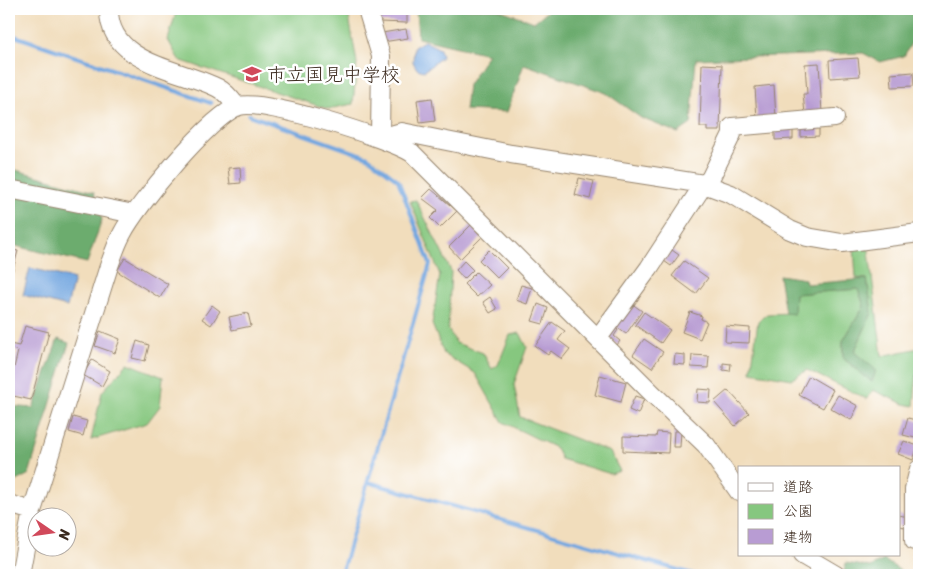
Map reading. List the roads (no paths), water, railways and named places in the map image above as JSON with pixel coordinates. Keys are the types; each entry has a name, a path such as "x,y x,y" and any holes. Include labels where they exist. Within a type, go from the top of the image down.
{"street":[{"path":"109,9 115,35 128,50 146,60 219,88 227,94 237,107"},
{"path":"367,9 381,56 380,138"},
{"path":"34,506 108,269 122,234 134,214 210,126 237,107 249,104 274,108 380,138 412,153 706,445 738,491"},
{"path":"598,338 649,268 704,184 710,179 732,134 732,127 835,118"},
{"path":"380,138 402,132 511,154 704,184 731,194 790,230 807,237 842,243 919,233"},
{"path":"9,189 134,214"},
{"path":"706,445 728,460 738,473"},
{"path":"911,541 914,489 919,469"},
{"path":"9,504 28,510"},
{"path":"20,575 28,532"},
{"path":"804,556 836,575"}],"water":[{"path":"424,41 440,49 442,57 424,71 417,69 413,62 414,47"},
{"path":"30,268 74,279 67,307 23,295"}],"waterway":[{"path":"9,34 211,103"},
{"path":"249,115 368,157 398,180 430,264 341,575"},
{"path":"368,482 696,575"}],"place":[{"name":"市立国見中学校","path":"252,74"}]}
